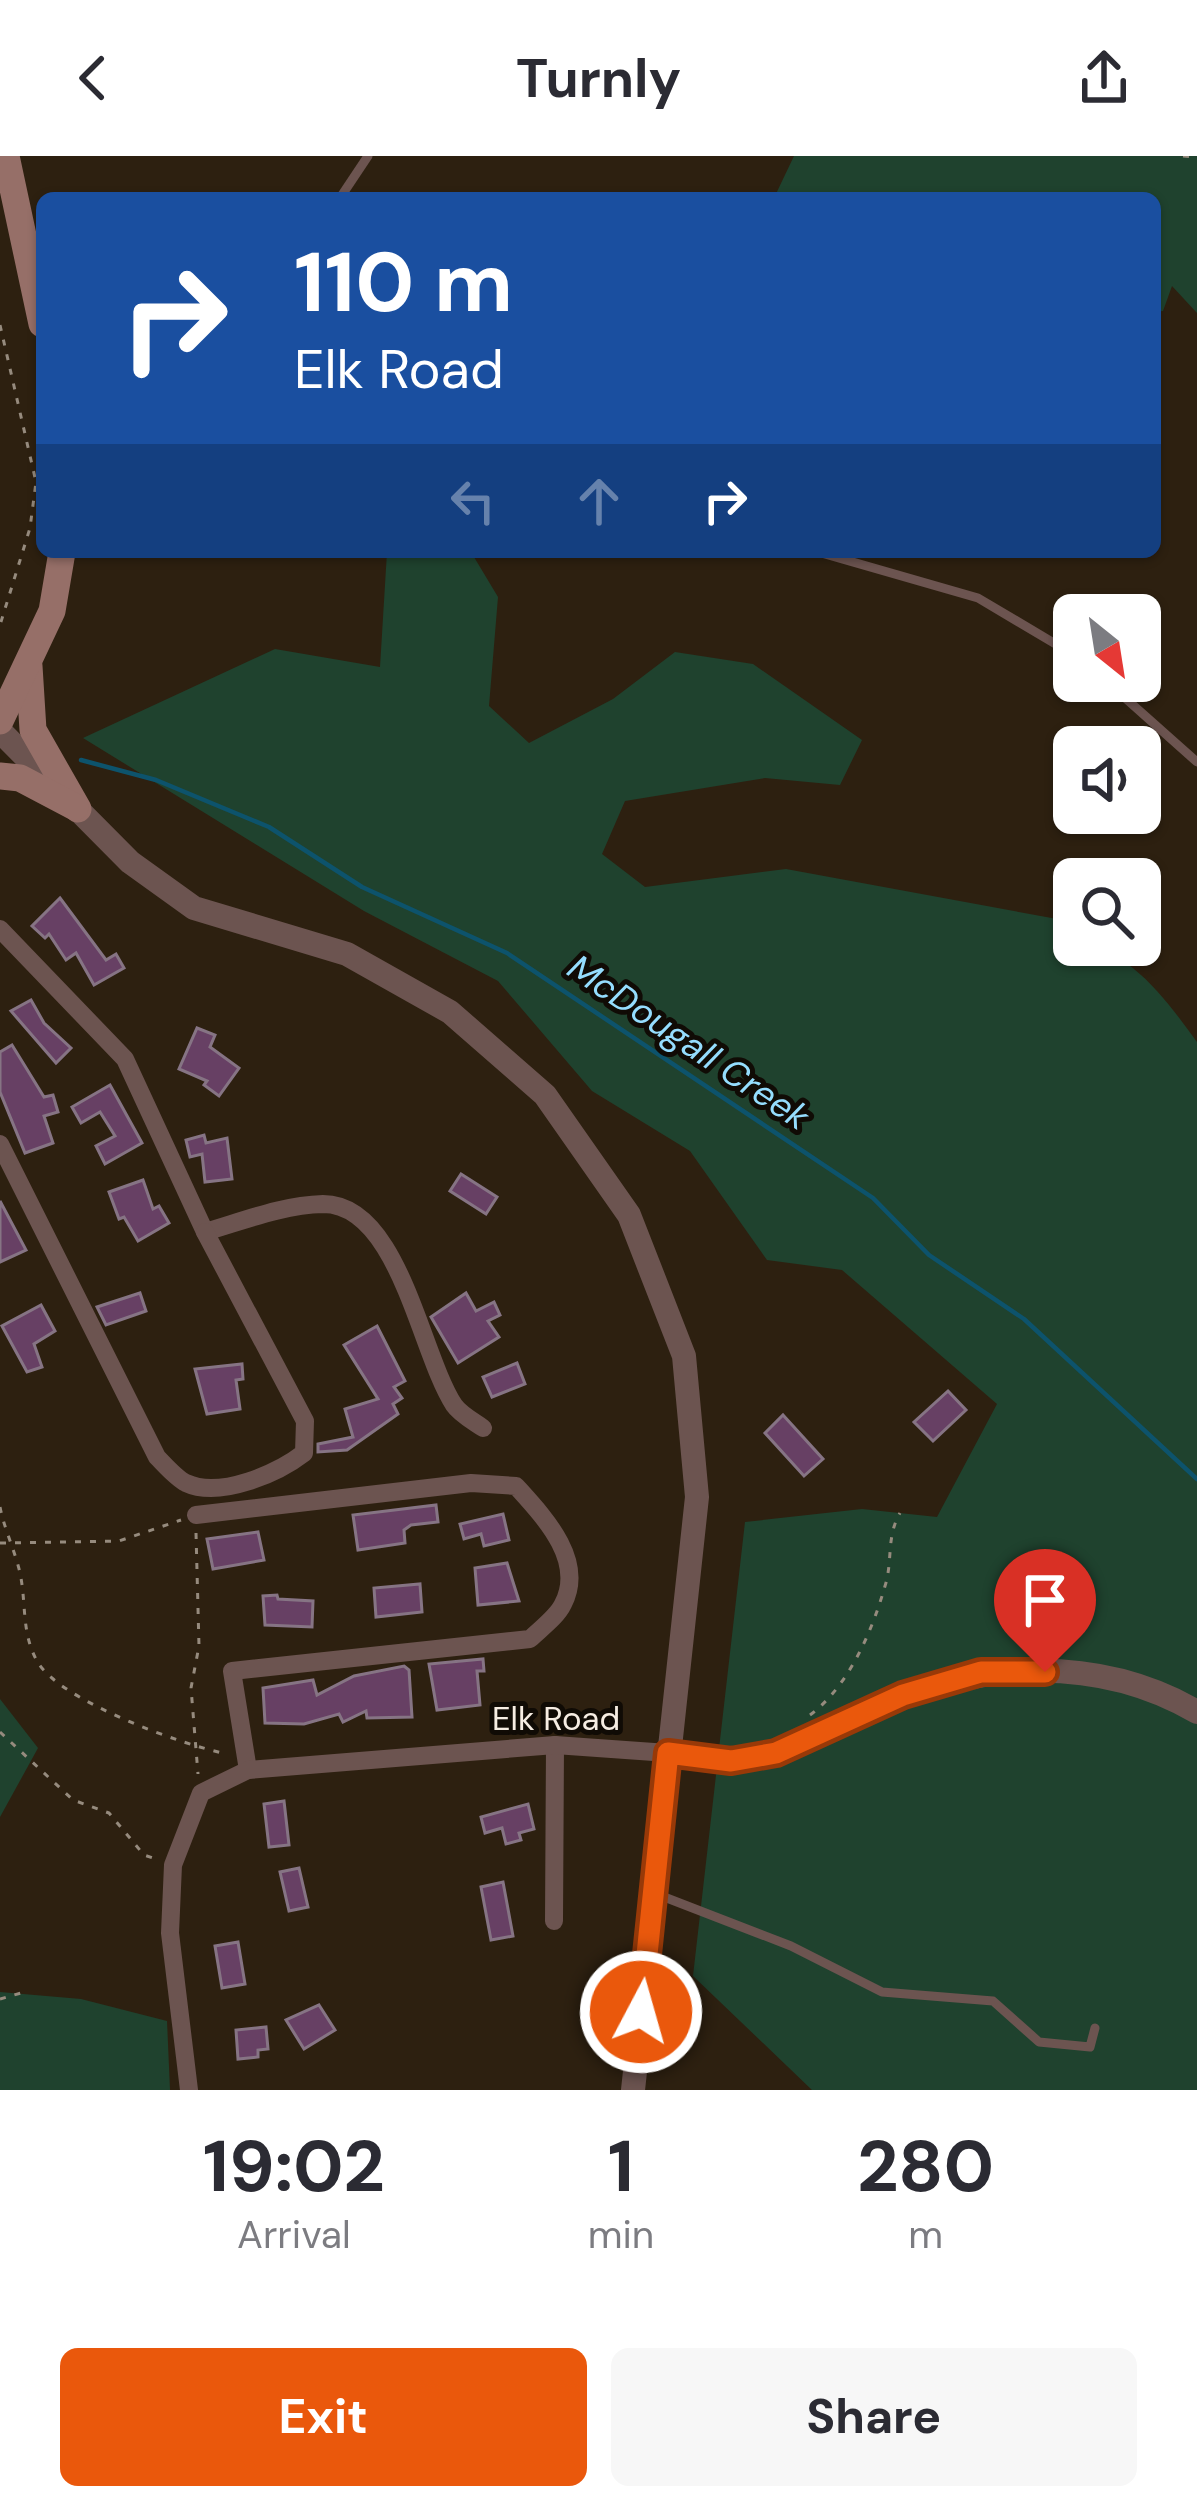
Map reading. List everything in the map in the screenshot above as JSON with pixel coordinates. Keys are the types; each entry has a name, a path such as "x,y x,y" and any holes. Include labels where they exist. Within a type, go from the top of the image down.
{"main road":[{"path":"6,156 36,296"},
{"path":"0,721 52,611 61,558"},
{"path":"28,662 33,730 78,809"},
{"path":"0,776 20,778 78,809"}],"street":[{"path":"0,731 130,862 194,908 347,954 450,1012 545,1095 629,1215 684,1356 697,1497 633,2090"},
{"path":"0,929 125,1059 205,1232 305,1420 304,1453 278,1473 216,1486 188,1484 157,1457 0,1144"},
{"path":"205,1232 291,1207 328,1204 363,1217 397,1269 455,1408 483,1428"},
{"path":"196,1514 471,1483 516,1486 568,1557 565,1603 530,1640 232,1671 247,1764"},
{"name":"Elk Road","path":"201,1793 247,1764 555,1745 731,1761 798,1743 903,1695 981,1672 1077,1671 1172,1697 1197,1712"},
{"path":"554,1921 555,1745"},
{"path":"189,2090 170,1933 172,1865 201,1793"}],"lane":[{"path":"344,192 368,156"},
{"path":"839,558 978,598 1053,643"},
{"path":"1130,702 1197,761"},
{"path":"653,1894 696,1905 882,1991 993,2001 1039,2042 1090,2047 1094,2028"}],"path":[{"path":"1183,156 1197,158"},
{"path":"0,325 36,482 30,528 0,625"},
{"path":"0,1507 3,1543 21,1574 25,1631 37,1662 53,1682 194,1748 247,1764"},
{"path":"798,1743 804,1720 833,1699 863,1642 886,1583 891,1530 900,1513"},
{"path":"3,1543 119,1541 196,1514 200,1646 191,1688 201,1793"},
{"path":"0,1732 73,1799 109,1813 144,1856 172,1865"},
{"path":"0,1999 21,1994"}],"green space":[{"path":"794,156 1197,156 1197,313 1172,286 1161,311 1161,192 777,192"},
{"path":"387,558 475,558 498,597 489,706 529,743 613,699 675,652 753,664 862,740 840,785 765,778 625,801 602,854 645,887 786,869 1053,918 1053,966 1130,966 1159,993 1197,1042 1197,2090 812,2090 693,1976 745,1522 862,1509 937,1517 997,1404 842,1270 767,1260 690,1151 592,1091 498,981 364,911 83,738 275,649 380,667"},
{"path":"0,1699 38,1748 0,1817"},
{"path":"0,1992 81,1999 167,2021 170,2090 0,2090"}],"building":[{"path":"60,898 106,960 116,954 124,968 94,985 76,953 66,960 49,934 45,938 32,926"},
{"path":"31,1000 44,1023 71,1048 56,1063 11,1011"},
{"path":"197,1028 215,1035 210,1047 239,1068 219,1096 204,1085 207,1081 179,1069"},
{"path":"12,1045 44,1097 53,1095 58,1112 44,1116 53,1143 25,1153 0,1092 0,1052"},
{"path":"110,1085 142,1143 105,1164 96,1146 115,1136 100,1112 81,1123 72,1107"},
{"path":"204,1135 206,1143 227,1138 232,1179 205,1182 202,1154 190,1157 186,1140"},
{"path":"461,1174 497,1197 486,1214 450,1191"},
{"path":"143,1180 153,1209 159,1206 169,1223 138,1241 124,1217 119,1219 109,1192"},
{"path":"0,1201 26,1250 0,1262"},
{"path":"140,1293 146,1311 106,1325 97,1307"},
{"path":"466,1293 476,1311 494,1302 500,1315 488,1321 499,1337 458,1363 431,1317"},
{"path":"41,1305 55,1331 34,1344 42,1367 27,1372 2,1326"},
{"path":"377,1326 405,1381 394,1387 402,1398 393,1404 398,1414 347,1450 318,1452 318,1444 353,1437 345,1409 378,1399 344,1345"},
{"path":"517,1363 525,1384 492,1397 483,1377"},
{"path":"242,1364 243,1379 236,1380 240,1409 207,1414 195,1369"},
{"path":"948,1391 966,1410 933,1441 914,1422"},
{"path":"783,1415 823,1459 804,1476 765,1433"},
{"path":"436,1505 438,1522 411,1525 404,1530 405,1543 358,1550 353,1515"},
{"path":"503,1514 509,1540 484,1546 481,1534 464,1539 460,1524"},
{"path":"258,1532 264,1560 213,1569 207,1539"},
{"path":"507,1563 519,1601 478,1605 475,1568"},
{"path":"420,1584 422,1612 376,1617 374,1588"},
{"path":"277,1595 278,1599 313,1601 312,1627 265,1625 263,1596"},
{"path":"483,1659 484,1671 477,1671 480,1705 437,1710 429,1664"},
{"path":"404,1666 409,1670 412,1717 367,1718 366,1711 343,1722 339,1714 304,1724 265,1723 263,1688 313,1680 317,1695 354,1676"},
{"path":"284,1801 289,1845 269,1847 264,1804"},
{"path":"528,1804 534,1829 519,1833 521,1840 506,1844 502,1828 485,1833 481,1817"},
{"path":"299,1868 308,1907 289,1911 280,1872"},
{"path":"503,1882 513,1936 491,1940 481,1887"},
{"path":"238,1942 245,1984 222,1988 215,1946"},
{"path":"319,2005 335,2030 304,2049 286,2020"},
{"path":"266,2027 268,2049 258,2050 258,2057 238,2059 236,2030"}],"waterway":[{"name":"McDougall Creek","path":"81,760 156,780 269,827 362,887 507,953 873,1198 929,1255 1024,1319 1197,1479"}],"route":[{"path":"641,2012 668,1753 731,1761 776,1753 903,1695 981,1672 1045,1672"}]}
